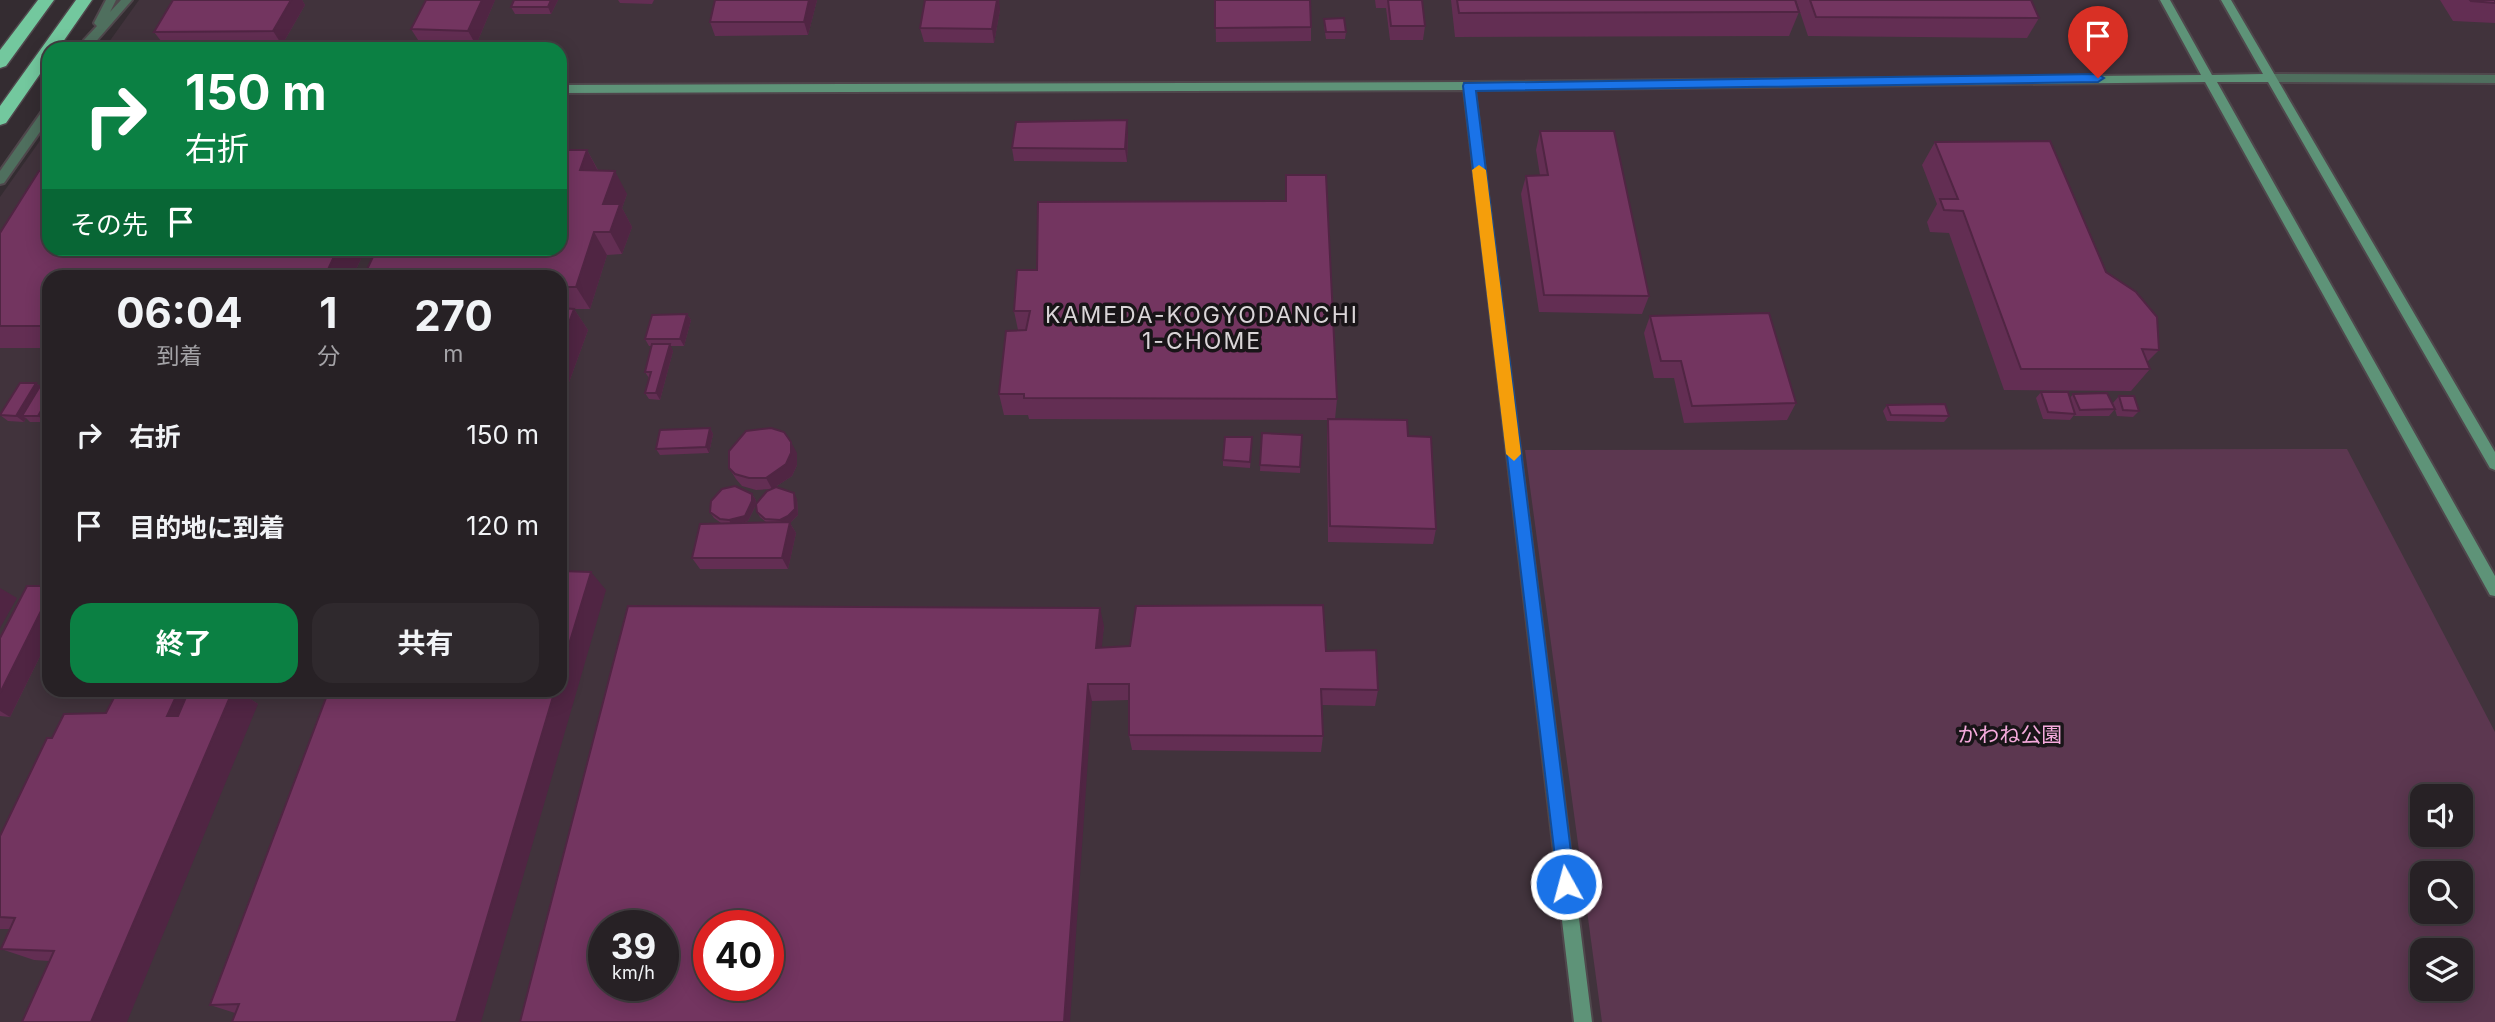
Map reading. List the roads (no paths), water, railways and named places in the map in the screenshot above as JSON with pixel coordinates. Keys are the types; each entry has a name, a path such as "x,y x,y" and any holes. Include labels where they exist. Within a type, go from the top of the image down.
{"highway":[{"path":"0,62 46,0"},
{"path":"54,42 84,0"},
{"path":"0,119 42,59"}],"street":[{"path":"89,42 111,0"},
{"path":"90,42 127,0"},
{"path":"2165,0 2495,590"},
{"path":"2226,0 2495,464"},
{"path":"567,89 1469,86 2207,76 2495,79"},
{"path":"1469,86 1583,1022"},
{"path":"0,180 42,120"}],"district":[{"name":"KAMEDA-KOGYODANCHI 1-CHOME","path":"1202,328"}],"park label":[{"name":"かわね公園","path":"2010,735"}]}
